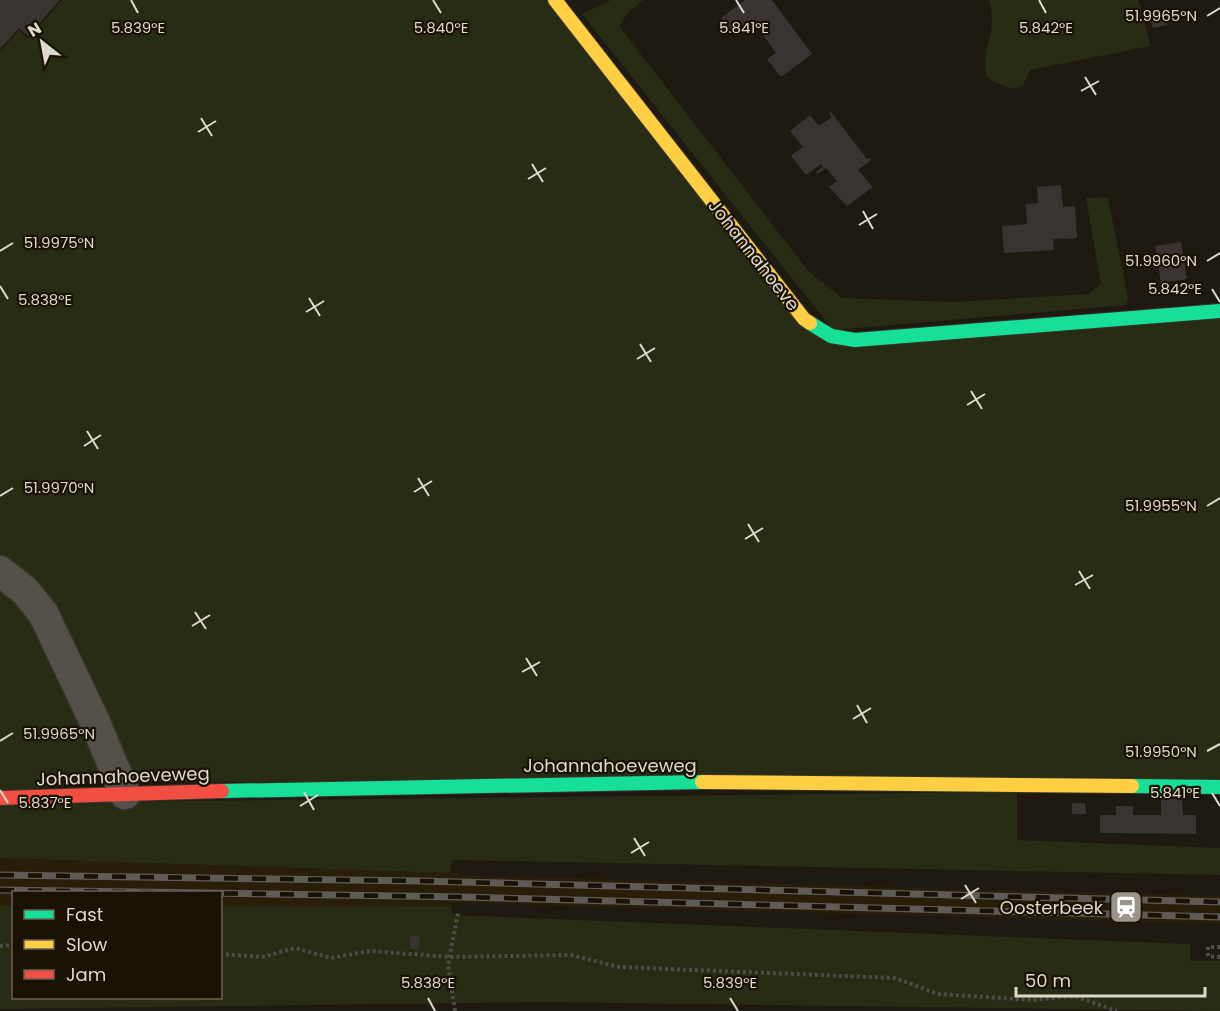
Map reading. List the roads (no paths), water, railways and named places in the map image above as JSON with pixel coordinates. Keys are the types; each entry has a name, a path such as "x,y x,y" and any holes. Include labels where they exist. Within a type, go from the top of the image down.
{"street":[{"name":"Johannahoeve","path":"555,0 804,319 831,336 855,340 1220,311"},
{"path":"0,571 25,591 42,613 94,720 125,794"},
{"name":"Johannahoeveweg","path":"0,798 654,781 1220,787"}],"railway":[{"path":"0,875 420,881 1220,902"},
{"path":"0,890 66,891"},
{"path":"222,893 463,897 1220,917"}],"place":[{"name":"Oosterbeek","path":"1126,907"}]}
